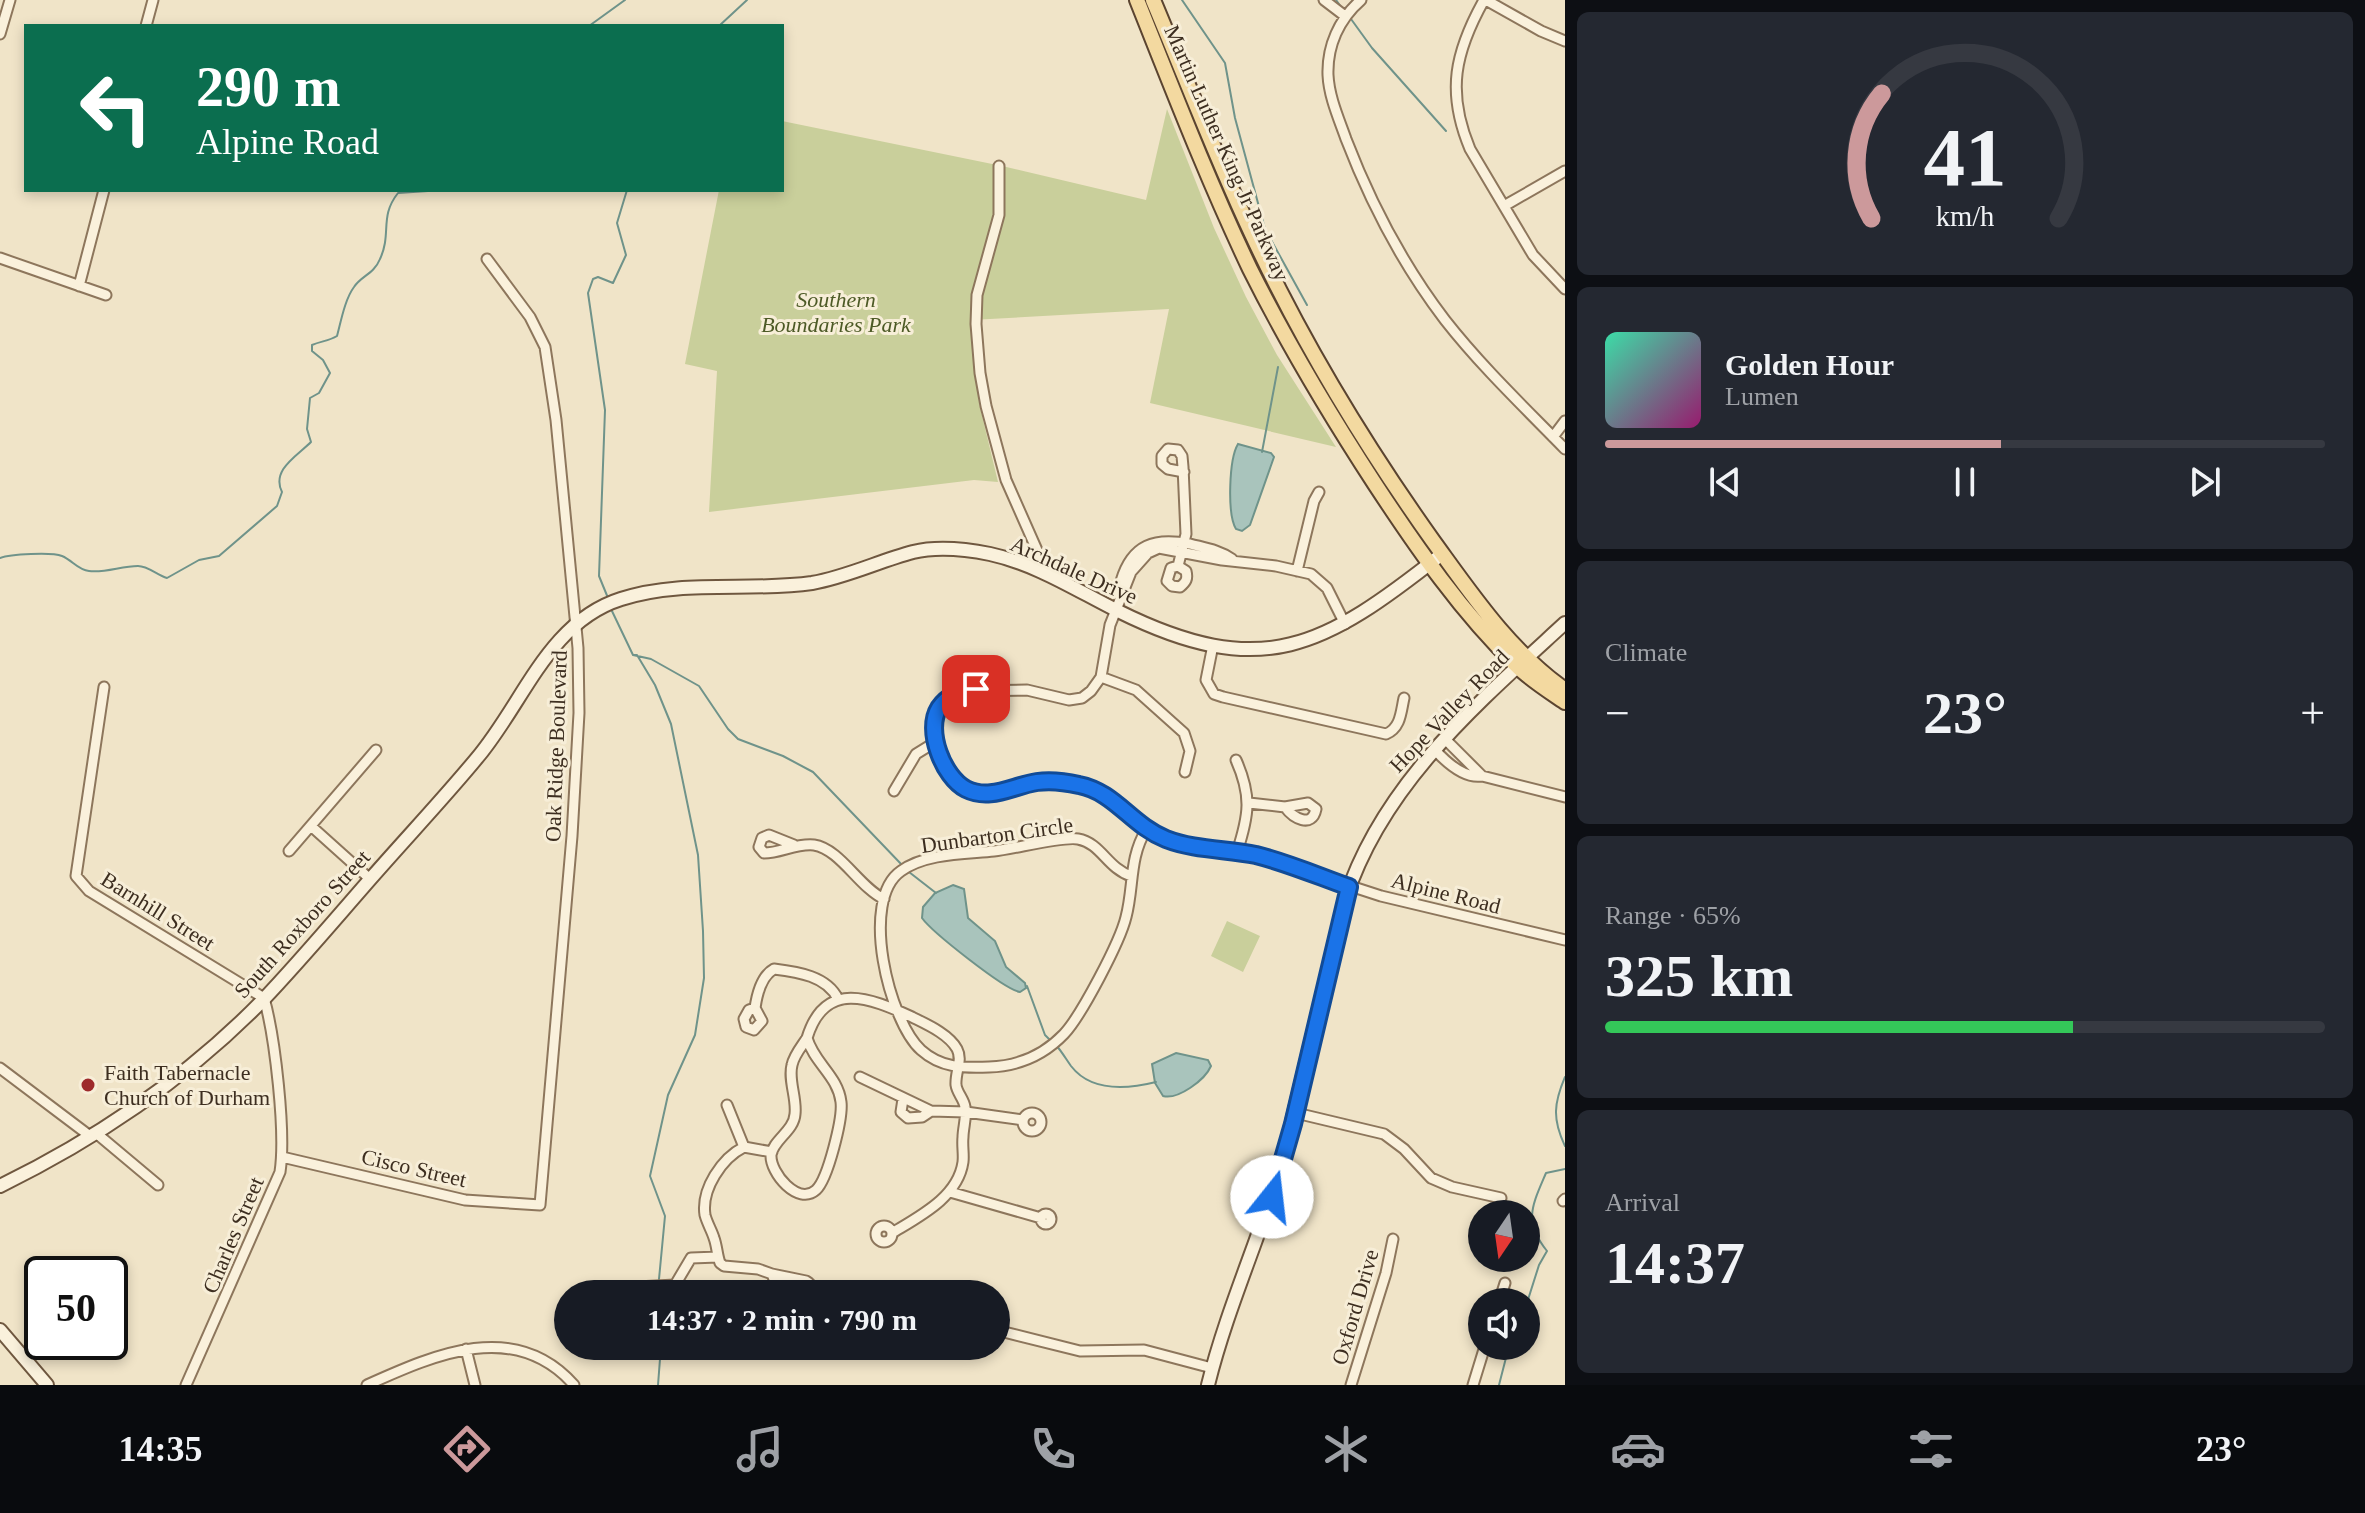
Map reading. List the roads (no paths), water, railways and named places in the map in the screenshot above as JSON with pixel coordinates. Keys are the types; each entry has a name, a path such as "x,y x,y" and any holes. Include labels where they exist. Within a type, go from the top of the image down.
{"main road":[{"name":"Martin Luther King Jr Parkway","path":"1137,0 1204,167 1252,271 1298,359 1352,450 1429,564 1522,664 1565,702"},
{"name":"Martin Luther King Jr Parkway","path":"1153,0 1240,210 1286,303 1351,418 1442,554 1522,664 1565,690"}],"street":[{"path":"0,34 10,0"},
{"path":"147,24 153,0"},
{"path":"1324,0 1345,16"},
{"path":"1361,0 1345,16 1330,50 1329,87 1356,163 1386,228 1417,280 1496,380 1565,449"},
{"path":"1565,41 1485,0 1467,30 1456,71 1457,113 1470,149 1533,255 1565,289"},
{"path":"999,166 999,215 977,295 980,373 1006,480 1048,575"},
{"path":"1504,206 1565,171"},
{"path":"79,286 103,192"},
{"path":"0,258 106,295"},
{"name":"Oak Ridge Boulevard","path":"487,259 530,317 545,347 556,420 579,682 576,773 540,1205"},
{"path":"1553,437 1565,421"},
{"path":"1178,566 1186,534 1184,472"},
{"path":"1297,571 1314,501 1319,492"},
{"path":"894,791 920,750 937,741 933,722 938,710 961,691 1027,690 1063,700 1075,700 1091,691 1101,677 1115,609 1128,585 1131,572 1148,553 1159,548 1183,548 1222,560 1232,559 1311,574 1320,580 1345,624"},
{"name":"Archdale Drive","path":"575,624 607,604 636,595 814,582 926,549 954,549 992,555 1048,575 1159,630 1233,650 1284,646 1345,624 1442,554"},
{"name":"Hope Valley Road","path":"1208,1385 1234,1296 1272,1197 1296,1113 1349,887 1382,819 1401,790 1445,739 1565,623"},
{"name":"South Roxboro Street","path":"0,1186 93,1135 166,1084 202,1056 264,998 490,742 553,648 575,624"},
{"path":"1213,645 1206,680 1214,694 1223,697 1386,734 1395,729 1404,698"},
{"path":"1101,677 1136,690 1184,733 1190,751 1185,772"},
{"name":"Barnhill Street","path":"104,687 76,876 89,891 264,998"},
{"path":"1445,739 1482,776"},
{"name":"Alpine Road","path":"937,741 951,776 972,792 994,794 1042,781 1077,784 1108,796 1146,830 1176,842 1278,861 1349,887 1565,940"},
{"path":"289,851 376,750"},
{"path":"1435,750 1458,770 1474,778 1482,776 1565,797"},
{"path":"1236,760 1245,779 1249,803 1237,852"},
{"path":"1249,803 1285,807"},
{"path":"311,826 370,879"},
{"path":"794,845 815,846 829,852 862,885 884,899 881,942 884,969 899,1011 911,1038 923,1051 941,1063 958,1067 1019,1063 1045,1050 1064,1034 1081,1010 1122,931 1136,851 1146,830"},
{"name":"Dunbarton Circle","path":"884,899 895,876 919,863 957,854 1026,847 1071,838 1087,842 1115,869 1131,876"},
{"path":"755,1008 761,983 774,969 825,982 838,999"},
{"name":"Charles Street","path":"186,1385 275,1185 282,1157 273,1052 264,998"},
{"path":"807,1038 813,1054 834,1081 842,1109 835,1143 817,1190 804,1194 783,1182 773,1166 772,1152 794,1119 792,1064 816,1017 838,999 870,1000 899,1011 943,1035 958,1051 955,1082 966,1112 963,1164 959,1179 950,1192 892,1233"},
{"path":"0,1068 158,1185"},
{"path":"860,1077 931,1111 966,1112 1023,1120"},
{"path":"903,1099 901,1112 908,1118 922,1117 931,1111"},
{"path":"727,1105 744,1147"},
{"path":"1296,1113 1384,1134 1404,1149 1431,1178 1452,1187 1501,1198"},
{"path":"772,1152 744,1147 731,1156 719,1170 706,1200 705,1215 720,1263 724,1266 758,1269 801,1280"},
{"name":"Cisco Street","path":"282,1157 465,1200 540,1205"},
{"path":"950,1192 1041,1218"},
{"name":"Oxford Drive","path":"1351,1385 1386,1273 1393,1239"},
{"path":"680,1280 691,1258 718,1257"},
{"path":"772,1274 774,1280"},
{"path":"1503,1288 1505,1283"},
{"path":"0,1330 47,1385"},
{"path":"1010,1334 1080,1351 1144,1350 1212,1368"},
{"path":"367,1385 466,1349 495,1346 522,1351 547,1362 574,1385"},
{"path":"466,1349 475,1385"},
{"path":"1473,1385 1481,1360"}],"water":[{"path":"1238,444 1271,453 1274,457 1250,525 1242,531 1236,529 1233,522 1230,499 1231,474"},
{"path":"953,885 964,889 968,918 995,941 1006,967 1025,983 1026,988 1020,992 969,960 922,918 923,907 935,893"},
{"path":"1176,1053 1208,1060 1211,1066 1190,1088 1176,1095 1163,1096 1155,1083 1152,1064"}],"waterway":[{"path":"592,24 625,0"},
{"path":"721,24 747,0"},
{"path":"1182,0 1225,63 1235,118 1265,229 1307,305"},
{"path":"1336,0 1344,11"},
{"path":"1351,19 1372,48 1446,131"},
{"path":"0,558 57,555 85,570 138,566 167,578 199,560 219,556 277,506 282,492 280,477 283,470 311,442 307,429 310,398 319,393 330,373 323,360 312,351 312,345 337,336 351,292 371,272 383,250 392,202 398,193 413,192"},
{"path":"608,598 599,576 605,410 588,293 593,279 598,277 613,283 626,255 617,223 626,192"},
{"path":"1262,452 1278,367"},
{"path":"611,609 633,655 637,655 655,685 671,724 698,855 704,978 695,1035 668,1095 650,1176 665,1216 659,1279"},
{"path":"633,655 651,659 699,686 738,739 783,756 813,772 902,865"},
{"path":"909,872 936,893"},
{"path":"1027,986 1045,1035 1051,1041"},
{"path":"1056,1045 1079,1074 1099,1084 1122,1087 1156,1082"},
{"path":"1565,1077 1556,1111 1565,1146"},
{"path":"1532,1288 1547,1251 1532,1222 1534,1204 1546,1173 1565,1169"},
{"path":"658,1385 660,1360"},
{"path":"1499,1385 1505,1360"}],"place":[{"name":"Faith Tabernacle Church of Durham","path":"88,1085"}],"park label":[{"name":"Southern Boundaries Park","path":"836,312"}]}
